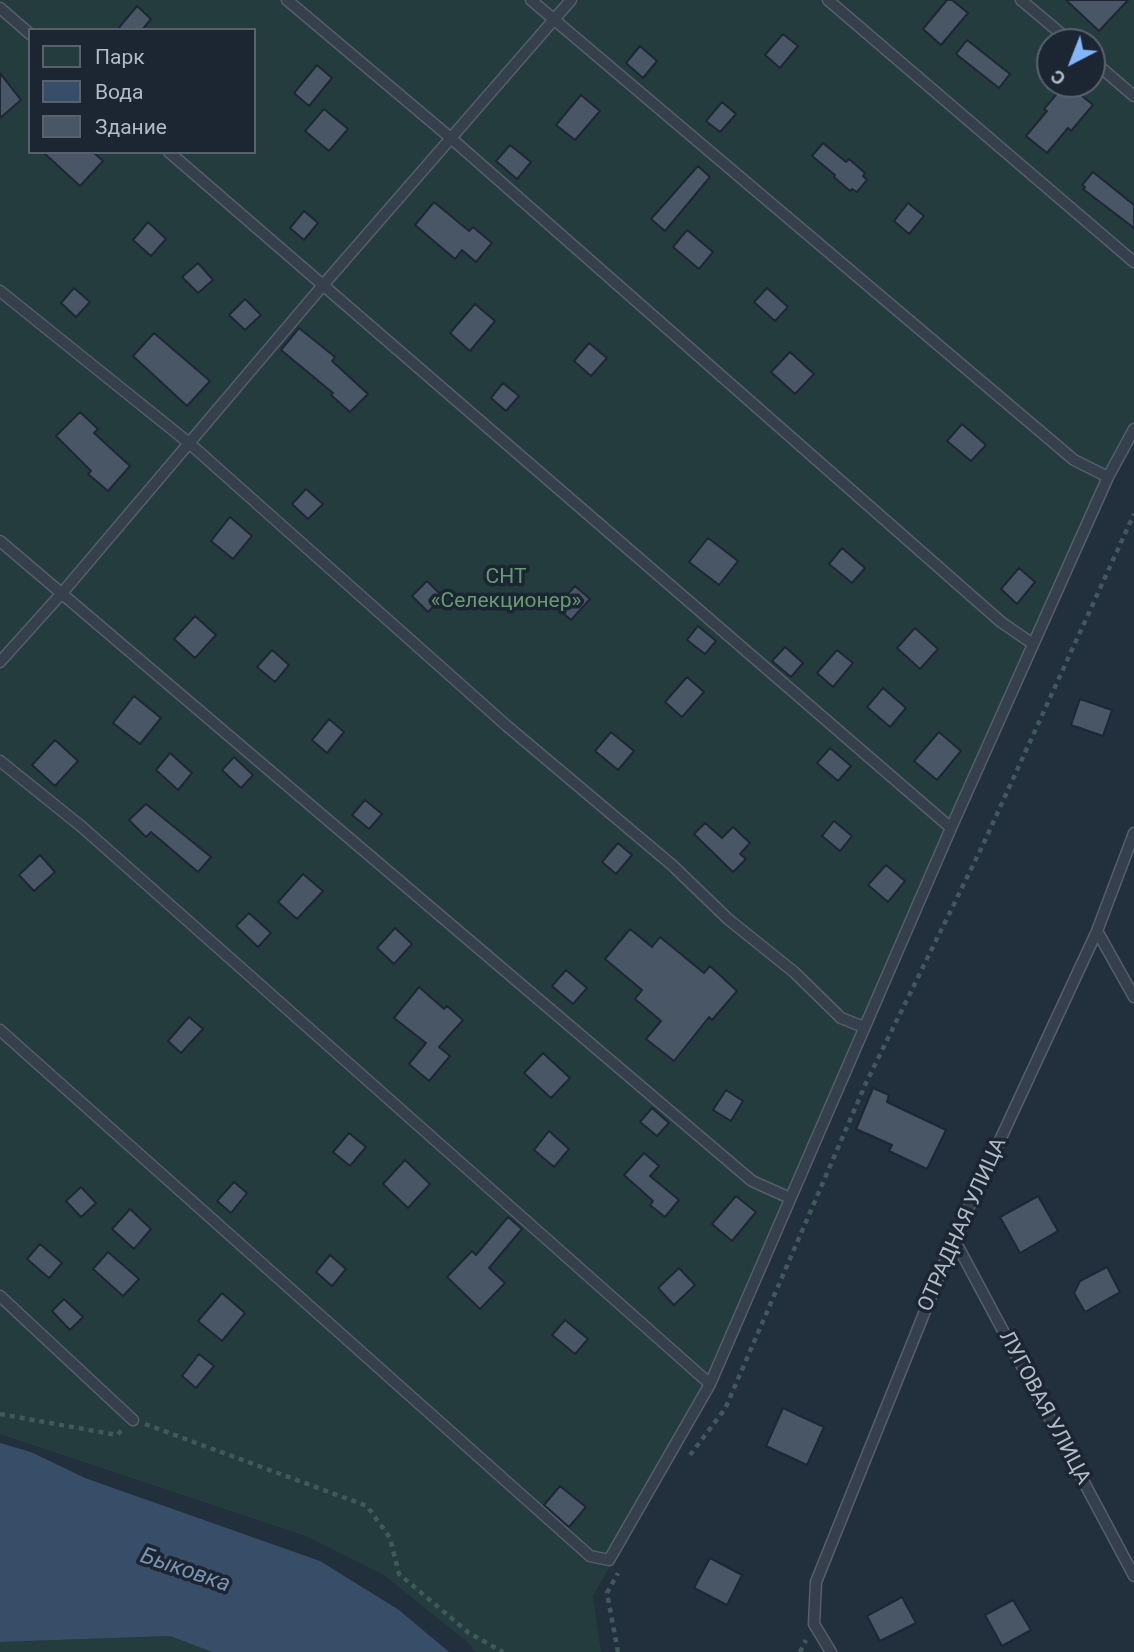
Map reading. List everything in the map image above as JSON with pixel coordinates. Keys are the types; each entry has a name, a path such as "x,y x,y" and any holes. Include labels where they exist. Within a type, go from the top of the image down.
{"lane":[{"path":"287,0 452,139 1001,622 1033,645"},
{"path":"531,0 1074,460 1108,477"},
{"path":"0,662 571,0"},
{"path":"828,0 1134,262"},
{"path":"1021,0 1054,28"},
{"path":"0,8 28,32"},
{"path":"1106,72 1134,96"},
{"path":"171,154 951,828"},
{"path":"0,291 189,443 507,726 794,972 841,1018 864,1027"},
{"path":"0,1030 590,1556 608,1560 710,1384 951,828 1108,477 1134,429"},
{"path":"0,541 752,1181 790,1198"},
{"path":"0,761 82,827 710,1384"},
{"name":"ОТРАДНАЯ УЛИЦА","path":"831,1652 814,1624 816,1582 954,1239 1097,931 1134,833"},
{"path":"1097,931 1134,997"},
{"name":"ЛУГОВАЯ УЛИЦА","path":"954,1239 1134,1576"},
{"path":"0,1296 133,1420"}],"path":[{"path":"684,1464 726,1409 861,1093 981,849 1134,514"},
{"path":"0,1414 117,1435 133,1420 367,1506 390,1538 399,1574 469,1633 503,1652"},
{"path":"618,1652 607,1593 623,1565"}],"green space":[{"name":"СНТ «Селекционер»","path":"0,0 1134,0 1134,435 1029,656 708,1396 593,1596 601,1652 475,1652 467,1642 384,1575 306,1536 0,1434"},
{"path":"170,1636 212,1652 0,1652 0,1642"}],"water":[{"name":"Быковка","path":"0,1443 31,1452 85,1478 320,1561 399,1610 449,1652 212,1652 170,1636 0,1642"}],"building":[{"path":"947,0 952,0 968,13 941,45 923,29"},
{"path":"1066,0 1128,0 1102,28 1096,28"},
{"path":"137,6 151,19 144,28 119,28"},
{"path":"783,34 798,46 780,68 765,55"},
{"path":"967,40 1010,74 999,88 956,54"},
{"path":"640,46 657,61 643,78 626,63"},
{"path":"317,65 332,78 309,106 294,93"},
{"path":"0,73 21,100 0,118"},
{"path":"581,95 600,111 575,140 556,125"},
{"path":"1053,98 1085,98 1093,105 1071,131 1068,128 1047,153 1026,136 1047,111 1044,109"},
{"path":"722,102 736,114 720,132 706,121"},
{"path":"324,109 348,129 329,151 305,131"},
{"path":"823,143 865,173 863,176 867,180 857,192 852,189 850,191 812,156"},
{"path":"510,145 531,162 517,179 496,161"},
{"path":"45,154 95,154 103,161 80,186"},
{"path":"698,166 710,177 665,231 651,219"},
{"path":"1093,172 1134,205 1134,228 1083,189 1085,187 1082,185"},
{"path":"434,202 469,231 473,227 492,243 476,262 462,250 455,259 415,225"},
{"path":"908,203 924,216 909,234 894,221"},
{"path":"304,211 318,223 304,240 290,228"},
{"path":"148,222 166,239 151,256 133,240"},
{"path":"687,230 713,252 699,269 673,247"},
{"path":"198,263 213,280 198,293 182,277"},
{"path":"74,288 90,302 76,317 61,303"},
{"path":"767,288 788,307 775,321 754,302"},
{"path":"245,299 261,315 245,330 229,315"},
{"path":"475,304 495,321 470,351 450,333"},
{"path":"299,328 335,357 332,361 368,394 350,412 331,395 333,393 281,350"},
{"path":"154,333 210,381 187,406 133,356"},
{"path":"589,343 607,358 591,376 574,361"},
{"path":"790,352 814,374 795,394 771,372"},
{"path":"503,383 519,396 506,411 491,398"},
{"path":"80,412 98,429 94,433 130,466 108,491 88,474 91,471 56,436"},
{"path":"962,424 986,445 971,461 947,441"},
{"path":"306,489 323,504 308,519 292,504"},
{"path":"230,517 252,536 233,559 211,541"},
{"path":"708,538 738,561 719,585 689,562"},
{"path":"842,548 865,568 852,583 829,564"},
{"path":"1019,568 1035,582 1017,604 1001,589"},
{"path":"427,581 443,597 428,612 412,596"},
{"path":"575,586 590,599 571,620 556,607"},
{"path":"195,616 216,635 195,658 174,639"},
{"path":"698,626 716,641 705,654 687,640"},
{"path":"915,628 938,649 920,669 897,648"},
{"path":"785,647 803,663 791,677 772,661"},
{"path":"272,650 289,665 275,682 257,667"},
{"path":"837,650 853,663 833,687 817,673"},
{"path":"687,677 704,692 682,717 665,702"},
{"path":"883,688 906,708 890,727 867,707"},
{"path":"134,696 161,718 140,744 113,723"},
{"path":"1080,699 1112,710 1103,736 1071,725"},
{"path":"329,719 344,732 327,753 312,740"},
{"path":"611,732 634,751 618,770 595,751"},
{"path":"939,732 961,751 937,780 914,761"},
{"path":"55,740 78,761 55,786 32,765"},
{"path":"830,748 851,766 838,781 817,763"},
{"path":"170,753 192,773 178,790 156,770"},
{"path":"234,757 253,775 241,788 222,770"},
{"path":"365,800 382,814 369,829 352,815"},
{"path":"146,804 211,857 198,872 151,832 146,837 129,820"},
{"path":"834,821 852,836 840,851 822,836"},
{"path":"705,823 722,838 733,827 750,843 740,854 746,859 733,872 694,834"},
{"path":"618,843 632,855 616,874 602,862"},
{"path":"40,855 55,872 34,891 19,875"},
{"path":"886,865 905,881 888,902 868,885"},
{"path":"303,874 323,891 297,919 278,902"},
{"path":"249,913 271,933 258,947 236,926"},
{"path":"395,928 412,944 394,964 377,948"},
{"path":"630,929 652,947 660,937 704,973 710,966 737,991 712,1020 709,1017 674,1061 646,1039 661,1021 635,999 642,990 605,959"},
{"path":"566,970 587,988 573,1004 552,986"},
{"path":"419,987 444,1009 447,1006 463,1020 439,1047 450,1056 429,1081 409,1064 426,1043 394,1018"},
{"path":"189,1017 203,1029 181,1053 168,1041"},
{"path":"543,1053 570,1078 551,1098 524,1073"},
{"path":"873,1088 889,1095 887,1102 946,1130 927,1169 889,1151 892,1145 856,1129"},
{"path":"726,1090 743,1101 731,1121 713,1110"},
{"path":"652,1108 669,1123 657,1136 640,1122"},
{"path":"549,1131 569,1149 554,1167 534,1150"},
{"path":"349,1133 366,1147 350,1166 333,1152"},
{"path":"644,1153 659,1166 650,1176 679,1200 665,1217 650,1205 653,1201 624,1175"},
{"path":"405,1160 430,1184 408,1208 383,1184"},
{"path":"234,1182 247,1193 231,1213 217,1201"},
{"path":"81,1187 96,1203 81,1217 66,1201"},
{"path":"736,1196 756,1212 732,1241 712,1224"},
{"path":"1038,1196 1058,1231 1020,1253 1000,1217"},
{"path":"130,1209 151,1229 134,1249 112,1229"},
{"path":"508,1217 522,1229 489,1268 505,1283 480,1309 447,1277 472,1251 476,1255"},
{"path":"40,1244 62,1263 49,1278 27,1259"},
{"path":"108,1252 139,1279 123,1296 93,1269"},
{"path":"330,1255 346,1269 332,1286 316,1272"},
{"path":"1107,1267 1120,1292 1085,1312 1074,1293 1080,1281"},
{"path":"679,1268 695,1285 674,1305 658,1288"},
{"path":"222,1293 245,1313 222,1341 198,1321"},
{"path":"64,1299 83,1317 70,1330 52,1311"},
{"path":"565,1320 588,1339 575,1354 552,1335"},
{"path":"199,1354 214,1366 196,1388 182,1376"},
{"path":"783,1408 824,1427 807,1465 766,1446"},
{"path":"560,1486 586,1507 569,1527 544,1505"},
{"path":"710,1558 742,1575 727,1605 694,1588"},
{"path":"902,1597 916,1623 880,1641 867,1616"},
{"path":"1013,1600 1031,1630 1002,1646 985,1615"}]}
